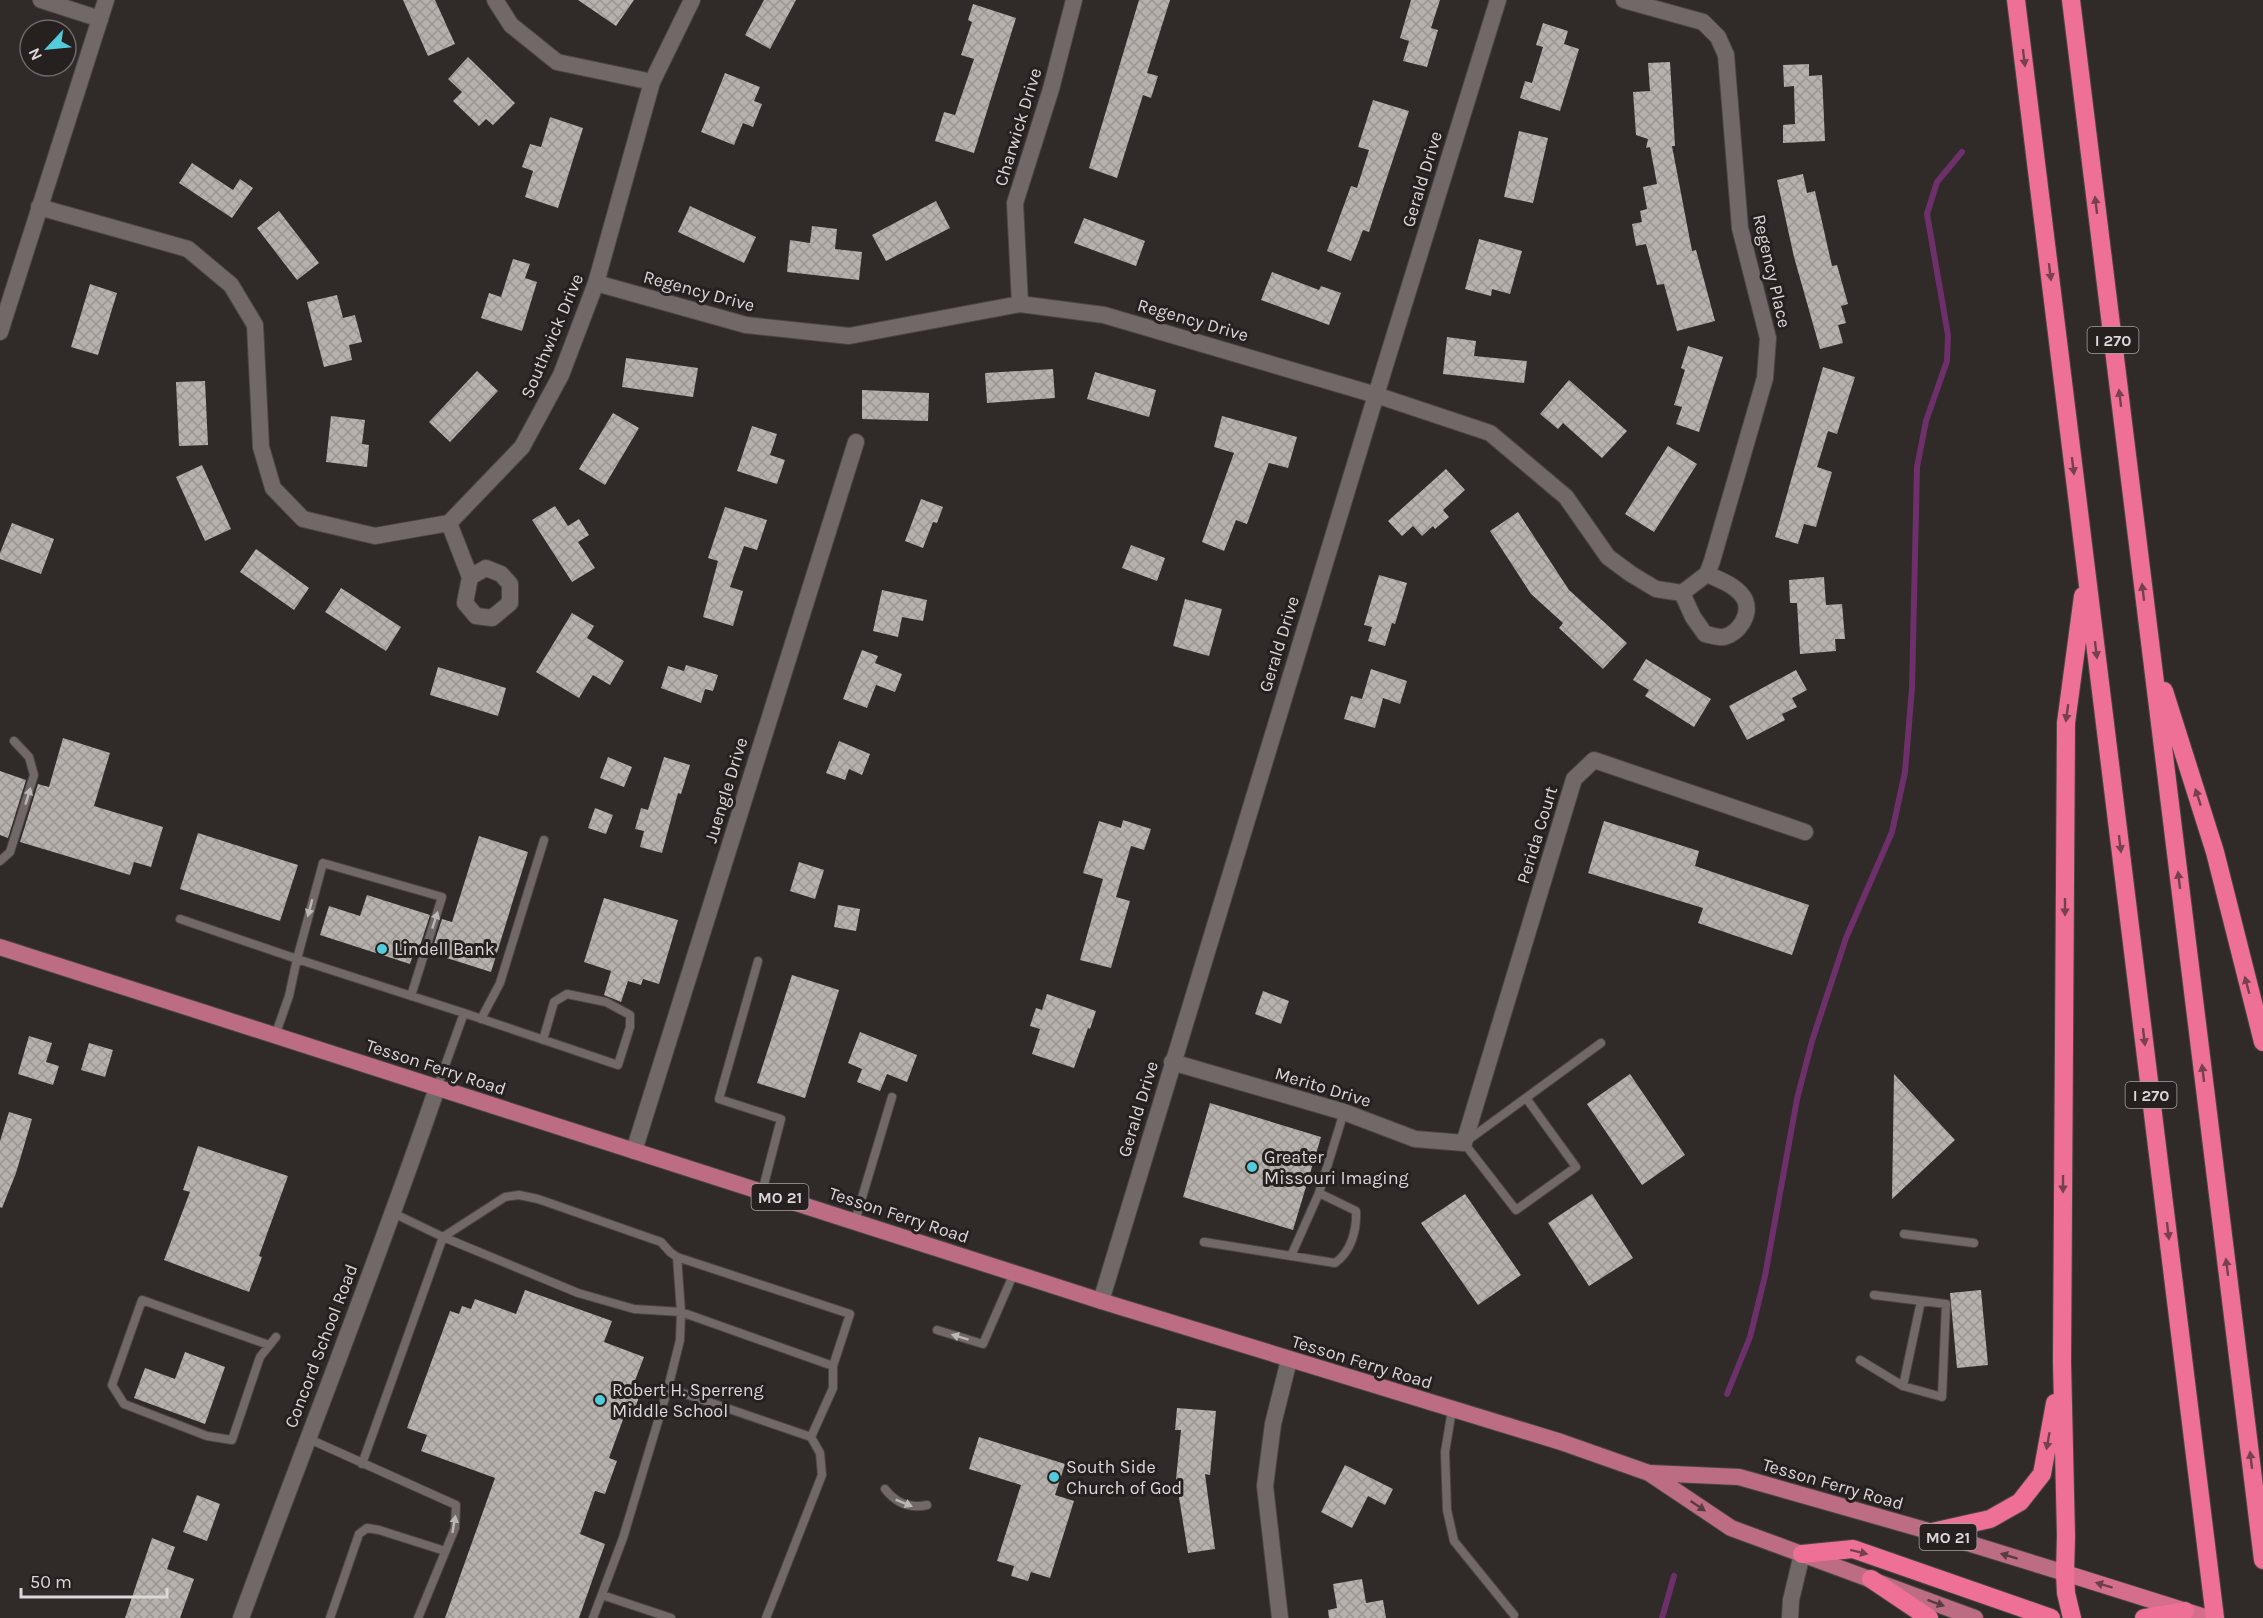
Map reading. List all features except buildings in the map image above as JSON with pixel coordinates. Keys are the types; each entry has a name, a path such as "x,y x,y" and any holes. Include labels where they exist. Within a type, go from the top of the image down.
{"highway":[{"name":"I 270","path":"2016,0 2215,1618"},
{"name":"I 270","path":"2071,0 2263,1560"},
{"path":"2072,1618 2066,1593 2065,1573 2062,1362 2066,723 2086,571"},
{"path":"2151,650 2215,852 2263,1042"},
{"path":"1932,1532 1990,1519 2020,1502 2042,1474 2062,1362"},
{"path":"1802,1554 1853,1549 2050,1618"},
{"name":"Tesson Ferry Road","path":"2065,1573 2208,1618"},
{"path":"1871,1579 1929,1618"},
{"path":"2145,1618 2185,1611"}],"main road":[{"name":"Tesson Ferry Road","path":"0,947 1101,1301 1561,1442 1649,1473 1731,1528 1975,1618"},
{"name":"Tesson Ferry Road","path":"1649,1473 1740,1477 2065,1573"}],"street":[{"path":"40,0 100,19"},
{"path":"0,332 106,0"},
{"path":"495,0 511,25 557,62 652,82"},
{"name":"Southwick Drive","path":"448,523 522,447 561,375 596,283 652,82 692,0"},
{"name":"Charwick Drive","path":"1020,304 1015,203 1051,89 1074,0"},
{"name":"Gerald Drive","path":"1101,1301 1172,1062 1498,0"},
{"name":"Regency Place","path":"1624,0 1703,22 1718,37 1726,55 1740,228 1768,338 1766,378 1707,574"},
{"path":"39,207 188,249 231,285 255,326 261,447 273,488 303,519 375,536 448,523 470,577"},
{"name":"Regency Drive","path":"596,283 746,325 849,336 1020,304 1104,315 1376,395 1490,433 1566,497 1608,557 1656,589 1682,594"},
{"name":"Juengle Drive","path":"634,1151 856,442"},
{"path":"1707,574 1734,588 1745,602 1745,617 1738,630 1723,637 1706,634 1693,617 1682,594 1707,574"},
{"name":"Perida Court","path":"1464,1143 1574,779 1594,760 1805,832"},
{"name":"Merito Drive","path":"1172,1062 1344,1112 1415,1139 1464,1143"},
{"name":"Concord School Road","path":"241,1618 393,1214 437,1088"},
{"path":"1280,1618 1265,1486 1273,1424 1289,1360"},
{"path":"1790,1618 1791,1600 1802,1554"}],"lane":[{"path":"0,861 10,852 34,775 29,757 14,741"},
{"path":"481,1019 500,983 544,840"},
{"path":"275,1036 289,996 323,863 442,897 411,996"},
{"path":"180,919 297,959 618,1065 630,1027 630,1015 606,1002 567,994 554,1002 543,1040"},
{"path":"758,961 719,1099 781,1119 762,1192"},
{"path":"437,1088 464,1013"},
{"path":"1526,1098 1576,1167 1516,1210 1464,1143 1601,1043"},
{"path":"855,1221 892,1097"},
{"path":"1291,1256 1319,1193 1344,1112"},
{"path":"1203,1242 1335,1263 1346,1256 1357,1224 1356,1211 1319,1193"},
{"path":"362,1464 443,1237 505,1197 519,1196 538,1199 661,1242 677,1257 850,1314 833,1366 833,1388 811,1437"},
{"path":"393,1214 578,1293 634,1309 681,1312 833,1366"},
{"path":"1904,1234 1974,1243"},
{"path":"593,1618 623,1538 680,1340 681,1312 677,1257"},
{"path":"937,1330 983,1344 1015,1272"},
{"path":"1860,1360 1903,1386 1942,1397 1946,1304 1874,1295"},
{"path":"269,1346 142,1300 112,1385 124,1404 207,1436 232,1440 260,1357 269,1346 276,1337"},
{"path":"1903,1386 1921,1301"},
{"path":"668,1388 811,1437 820,1453 822,1475 766,1618"},
{"path":"1452,1410 1444,1452 1447,1510 1454,1541 1514,1615"},
{"path":"307,1438 456,1505 455,1528 418,1618"},
{"path":"885,1489 892,1498 904,1505 917,1507 927,1505"},
{"path":"330,1618 358,1534 368,1528 445,1551"},
{"path":"602,1595 671,1618"}],"waterway":[{"path":"1727,1394 1750,1337 1765,1276 1797,1099 1812,1041 1846,938 1892,832 1905,772 1912,688 1917,467 1926,421 1947,361 1948,335 1927,214 1937,182 1962,152"},
{"path":"1662,1618 1674,1576"}],"place":[{"name":"Lindell Bank","path":"382,949"},
{"name":"Greater Missouri Imaging","path":"1252,1167"},
{"name":"Robert H. Sperreng Middle School","path":"600,1400"},
{"name":"South Side Church of God","path":"1054,1477"}]}
